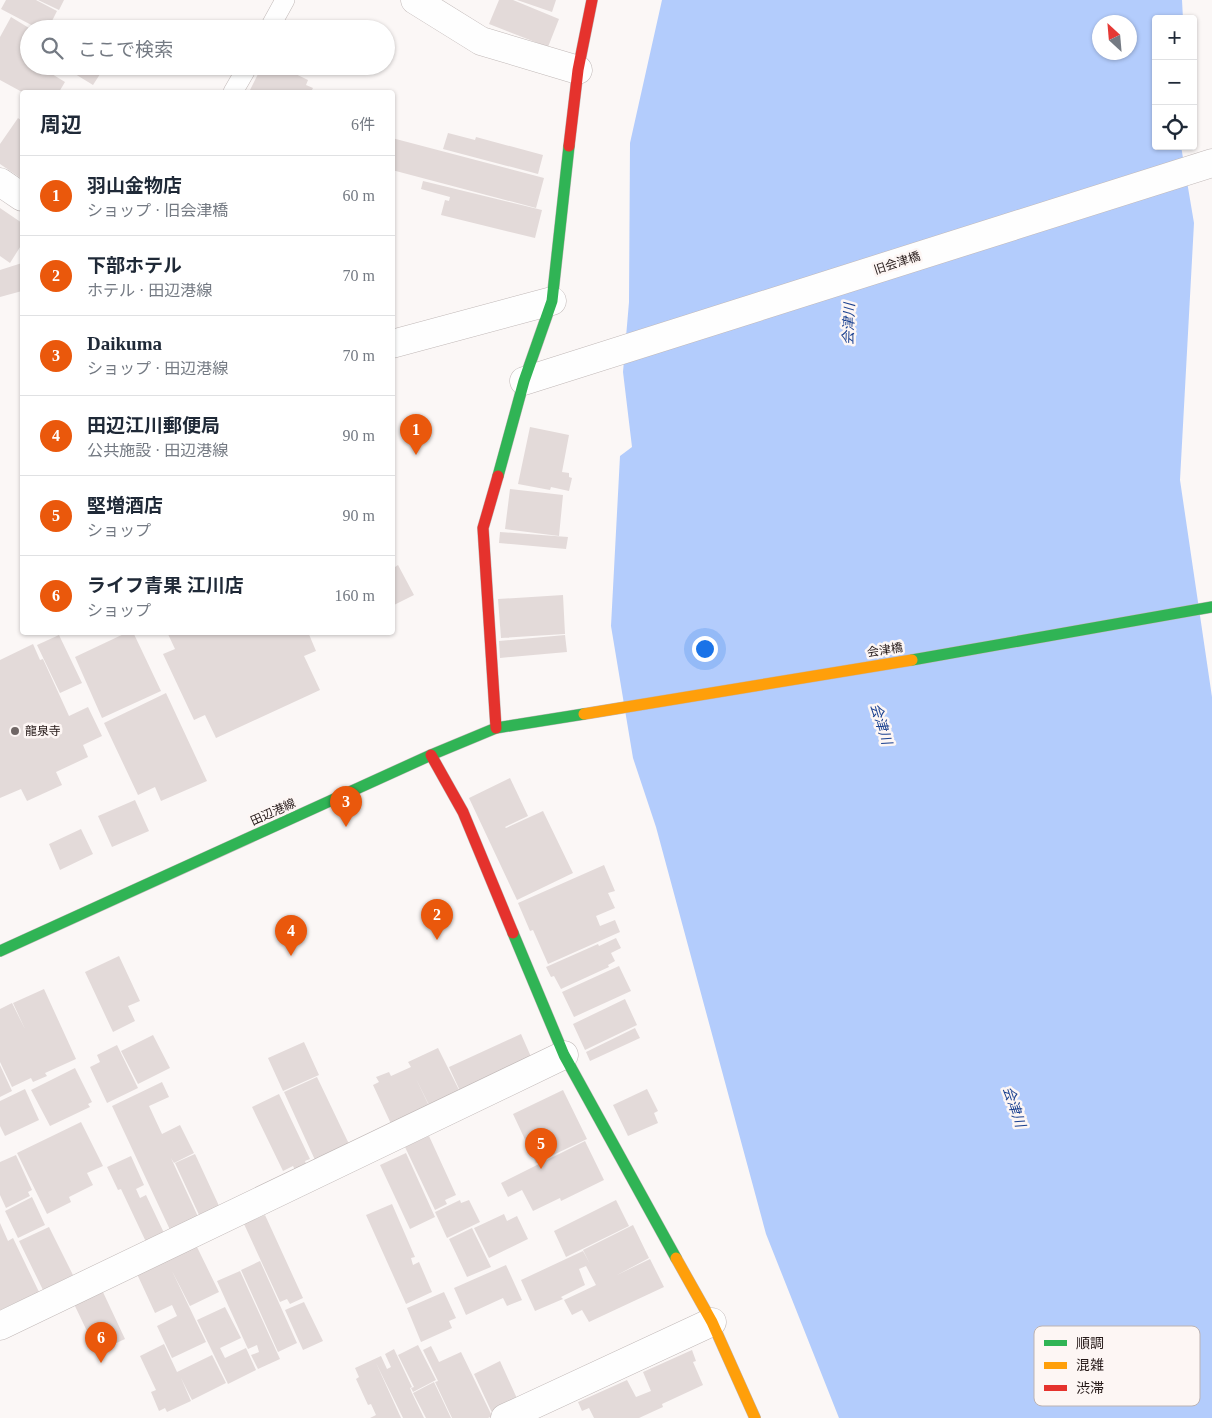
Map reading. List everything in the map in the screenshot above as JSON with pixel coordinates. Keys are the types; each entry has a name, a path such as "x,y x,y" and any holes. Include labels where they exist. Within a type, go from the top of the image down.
{"street":[{"path":"415,0 481,40 578,70"},
{"path":"496,728 483,528 524,381 552,300 578,70 592,0"},
{"name":"旧会津橋","path":"524,381 1212,163"},
{"path":"0,182 20,195"},
{"path":"395,343 552,300"},
{"name":"会津橋","path":"562,717 923,658 1212,607"},
{"name":"田辺港線","path":"0,950 496,728 562,717"},
{"path":"431,756 463,812 564,1055 712,1322 755,1418"},
{"path":"0,1326 564,1055"},
{"path":"505,1418 712,1322"}],"lane":[{"path":"274,20 285,0"},
{"path":"234,90 243,75"}],"water":[{"name":"会津川","path":"662,0 1182,0 1183,15 1152,15 1152,150 1182,150 1194,223 1180,480 1212,697 1212,1418 839,1418 766,1234 656,827 633,758 611,626 620,456 632,447 623,372 629,302 630,143"}],"building":[{"path":"6,0 36,0 57,11 52,20 22,20 1,9"},
{"path":"38,0 64,0 59,10"},
{"path":"499,0 513,0 559,19 548,47 489,24"},
{"path":"517,0 556,0 552,12"},
{"path":"11,17 20,22 20,75 54,75 65,82 60,90 20,91 0,80 0,37"},
{"path":"77,75 99,75 93,85"},
{"path":"258,75 298,75 308,80 306,85 313,88 312,90 250,90"},
{"path":"18,118 20,120 20,178 0,164 0,144"},
{"path":"448,133 475,140 476,137 543,155 538,174 443,149"},
{"path":"395,139 544,178 536,208 395,171"},
{"path":"423,181 542,210 535,238 441,215 445,200 449,201 450,197 421,189"},
{"path":"0,208 20,222 20,247 10,263 0,256"},
{"path":"20,264 20,292 0,297 0,270"},
{"path":"530,427 569,435 562,472 569,473 569,477 572,478 569,491 551,487 550,490 518,484"},
{"path":"510,489 563,495 559,536 505,529"},
{"path":"500,532 568,537 566,549 499,543"},
{"path":"398,565 414,595 395,604 395,567"},
{"path":"563,595 565,634 501,638 498,599"},
{"path":"59,635 82,683 60,693 37,645"},
{"path":"122,635 134,635 161,691 102,718 75,657"},
{"path":"168,635 309,635 316,651 304,656 320,690 216,738 205,715 194,720 163,654 175,649"},
{"path":"565,635 567,652 500,658 499,641"},
{"path":"33,644 40,660 43,659 69,716 88,707 102,736 83,745 88,757 56,772 62,785 27,801 21,789 0,798 0,660"},
{"path":"166,693 207,781 161,801 155,787 138,795 104,723"},
{"path":"510,778 528,816 505,827 543,811 573,873 517,900 469,798"},
{"path":"135,800 149,831 112,847 98,816"},
{"path":"81,829 93,854 60,870 49,844"},
{"path":"604,865 615,891 608,893 615,908 596,916 600,926 615,920 620,932 548,964 533,930 530,931 518,903"},
{"path":"616,938 621,948 611,953 615,961 608,965 609,967 561,989 554,976 551,977 546,967"},
{"path":"119,956 140,1001 128,1006 135,1021 113,1032 85,972"},
{"path":"619,966 631,991 574,1017 562,992"},
{"path":"44,989 76,1059 45,1073 47,1076 33,1082 31,1078 12,1087 0,1062 0,1009 12,1003 25,1029 13,1003"},
{"path":"625,999 637,1025 585,1050 573,1024"},
{"path":"635,1028 640,1038 590,1061 586,1052"},
{"path":"521,1034 532,1059 461,1093 449,1067"},
{"path":"153,1035 170,1068 138,1084 121,1051"},
{"path":"304,1042 319,1075 283,1091 268,1058"},
{"path":"117,1045 138,1088 107,1103 90,1067 100,1062 97,1055"},
{"path":"438,1048 460,1092 430,1107 416,1079 431,1110 393,1128 373,1085 379,1082 376,1077 389,1072 391,1076 411,1067 408,1062"},
{"path":"0,1065 12,1091 0,1097"},
{"path":"75,1068 92,1102 88,1104 90,1107 50,1126 31,1090"},
{"path":"317,1077 349,1144 315,1160 284,1092"},
{"path":"162,1082 169,1097 149,1106 162,1134 180,1125 194,1153 174,1163 171,1158 200,1221 172,1234 112,1106"},
{"path":"25,1089 39,1120 5,1136 0,1126 0,1101"},
{"path":"647,1089 658,1111 654,1113 658,1123 628,1136 613,1105"},
{"path":"563,1090 587,1139 536,1163 513,1114"},
{"path":"279,1094 310,1159 305,1161 307,1166 296,1172 293,1166 283,1171 252,1107"},
{"path":"81,1122 103,1166 87,1173 93,1185 69,1197 71,1202 47,1214 17,1153"},
{"path":"429,1136 456,1195 445,1200 447,1204 435,1210 405,1147"},
{"path":"585,1141 604,1180 561,1201 560,1198 533,1211 522,1190 508,1197 501,1183"},
{"path":"406,1153 435,1217 410,1229 380,1165"},
{"path":"195,1154 220,1208 200,1217 175,1163"},
{"path":"16,1155 32,1190 28,1192 30,1196 6,1208 0,1195 0,1162"},
{"path":"131,1156 144,1185 136,1189 140,1198 146,1195 165,1235 147,1244 121,1189 118,1190 107,1167"},
{"path":"32,1197 45,1225 18,1238 5,1211"},
{"path":"460,1200 461,1203 469,1200 480,1222 447,1238 435,1212"},
{"path":"616,1200 629,1226 566,1257 554,1231"},
{"path":"392,1204 415,1257 411,1258 413,1265 419,1262 432,1292 406,1304 366,1215"},
{"path":"504,1214 507,1221 517,1216 528,1239 489,1258 474,1228"},
{"path":"265,1215 303,1298 290,1304 287,1299 280,1302 244,1224"},
{"path":"0,1223 8,1241 13,1238 39,1292 0,1310"},
{"path":"633,1225 649,1258 617,1275 650,1259 664,1287 589,1322 582,1310 572,1315 564,1300 596,1285 586,1266 579,1269 585,1285 561,1297 563,1299 535,1311 521,1280 583,1251 590,1264 583,1250"},
{"path":"49,1227 73,1275 43,1290 19,1241"},
{"path":"472,1228 491,1267 467,1277 449,1239"},
{"path":"197,1247 219,1292 190,1306 172,1271 206,1342 172,1358 157,1326 177,1316 172,1305 155,1313 137,1274"},
{"path":"260,1261 297,1343 278,1352 241,1270"},
{"path":"506,1265 522,1300 507,1306 503,1298 466,1315 454,1288"},
{"path":"240,1271 280,1359 258,1369 251,1355 259,1352 257,1345 248,1349 217,1281"},
{"path":"102,1290 125,1339 97,1352 74,1304"},
{"path":"444,1292 456,1318 449,1321 452,1328 421,1342 407,1308"},
{"path":"304,1302 323,1341 303,1350 285,1310"},
{"path":"225,1307 241,1338 220,1348 225,1358 246,1348 256,1370 228,1384 197,1320"},
{"path":"164,1344 177,1372 212,1355 226,1383 192,1400 181,1378 191,1401 167,1412 165,1408 159,1411 151,1392 156,1390 140,1356"},
{"path":"418,1345 436,1380 413,1392 411,1388 414,1387 398,1355"},
{"path":"431,1346 439,1362 461,1352 492,1416 488,1418 452,1418 435,1382 438,1381 423,1350"},
{"path":"394,1349 424,1418 403,1418 376,1363 401,1418 370,1418 376,1415 371,1404 368,1405 356,1379 359,1377 355,1368 381,1356 387,1369 391,1367 385,1354"},
{"path":"692,1350 696,1361 693,1362 703,1385 662,1404 663,1407 639,1418 594,1418 589,1408 582,1411 578,1402 627,1380 636,1397 651,1391 643,1372"},
{"path":"500,1361 520,1405 494,1417 474,1374"},
{"path":"434,1382 451,1418 426,1418 413,1393"}],"traffic: fast":[{"path":"498,476 524,381 552,301 569,146"},
{"path":"912,660 1212,607"},
{"path":"0,951 431,755 496,728 584,714"},
{"path":"513,933 564,1055 676,1258"}],"traffic: slow":[{"path":"584,714 912,660"},
{"path":"676,1258 712,1322 755,1418"}],"traffic: jam":[{"path":"569,146 578,70 592,0"},
{"path":"496,728 483,528 498,476"},
{"path":"431,755 463,812 513,933"}],"place":[{"name":"羽山金物店","path":"416,455"},
{"name":"龍泉寺","path":"15,731"},
{"name":"Daikuma","path":"346,827"},
{"name":"下部ホテル","path":"437,940"},
{"name":"田辺江川郵便局","path":"291,956"},
{"name":"堅増酒店","path":"541,1169"},
{"name":"ライフ青果 江川店","path":"101,1363"}]}
